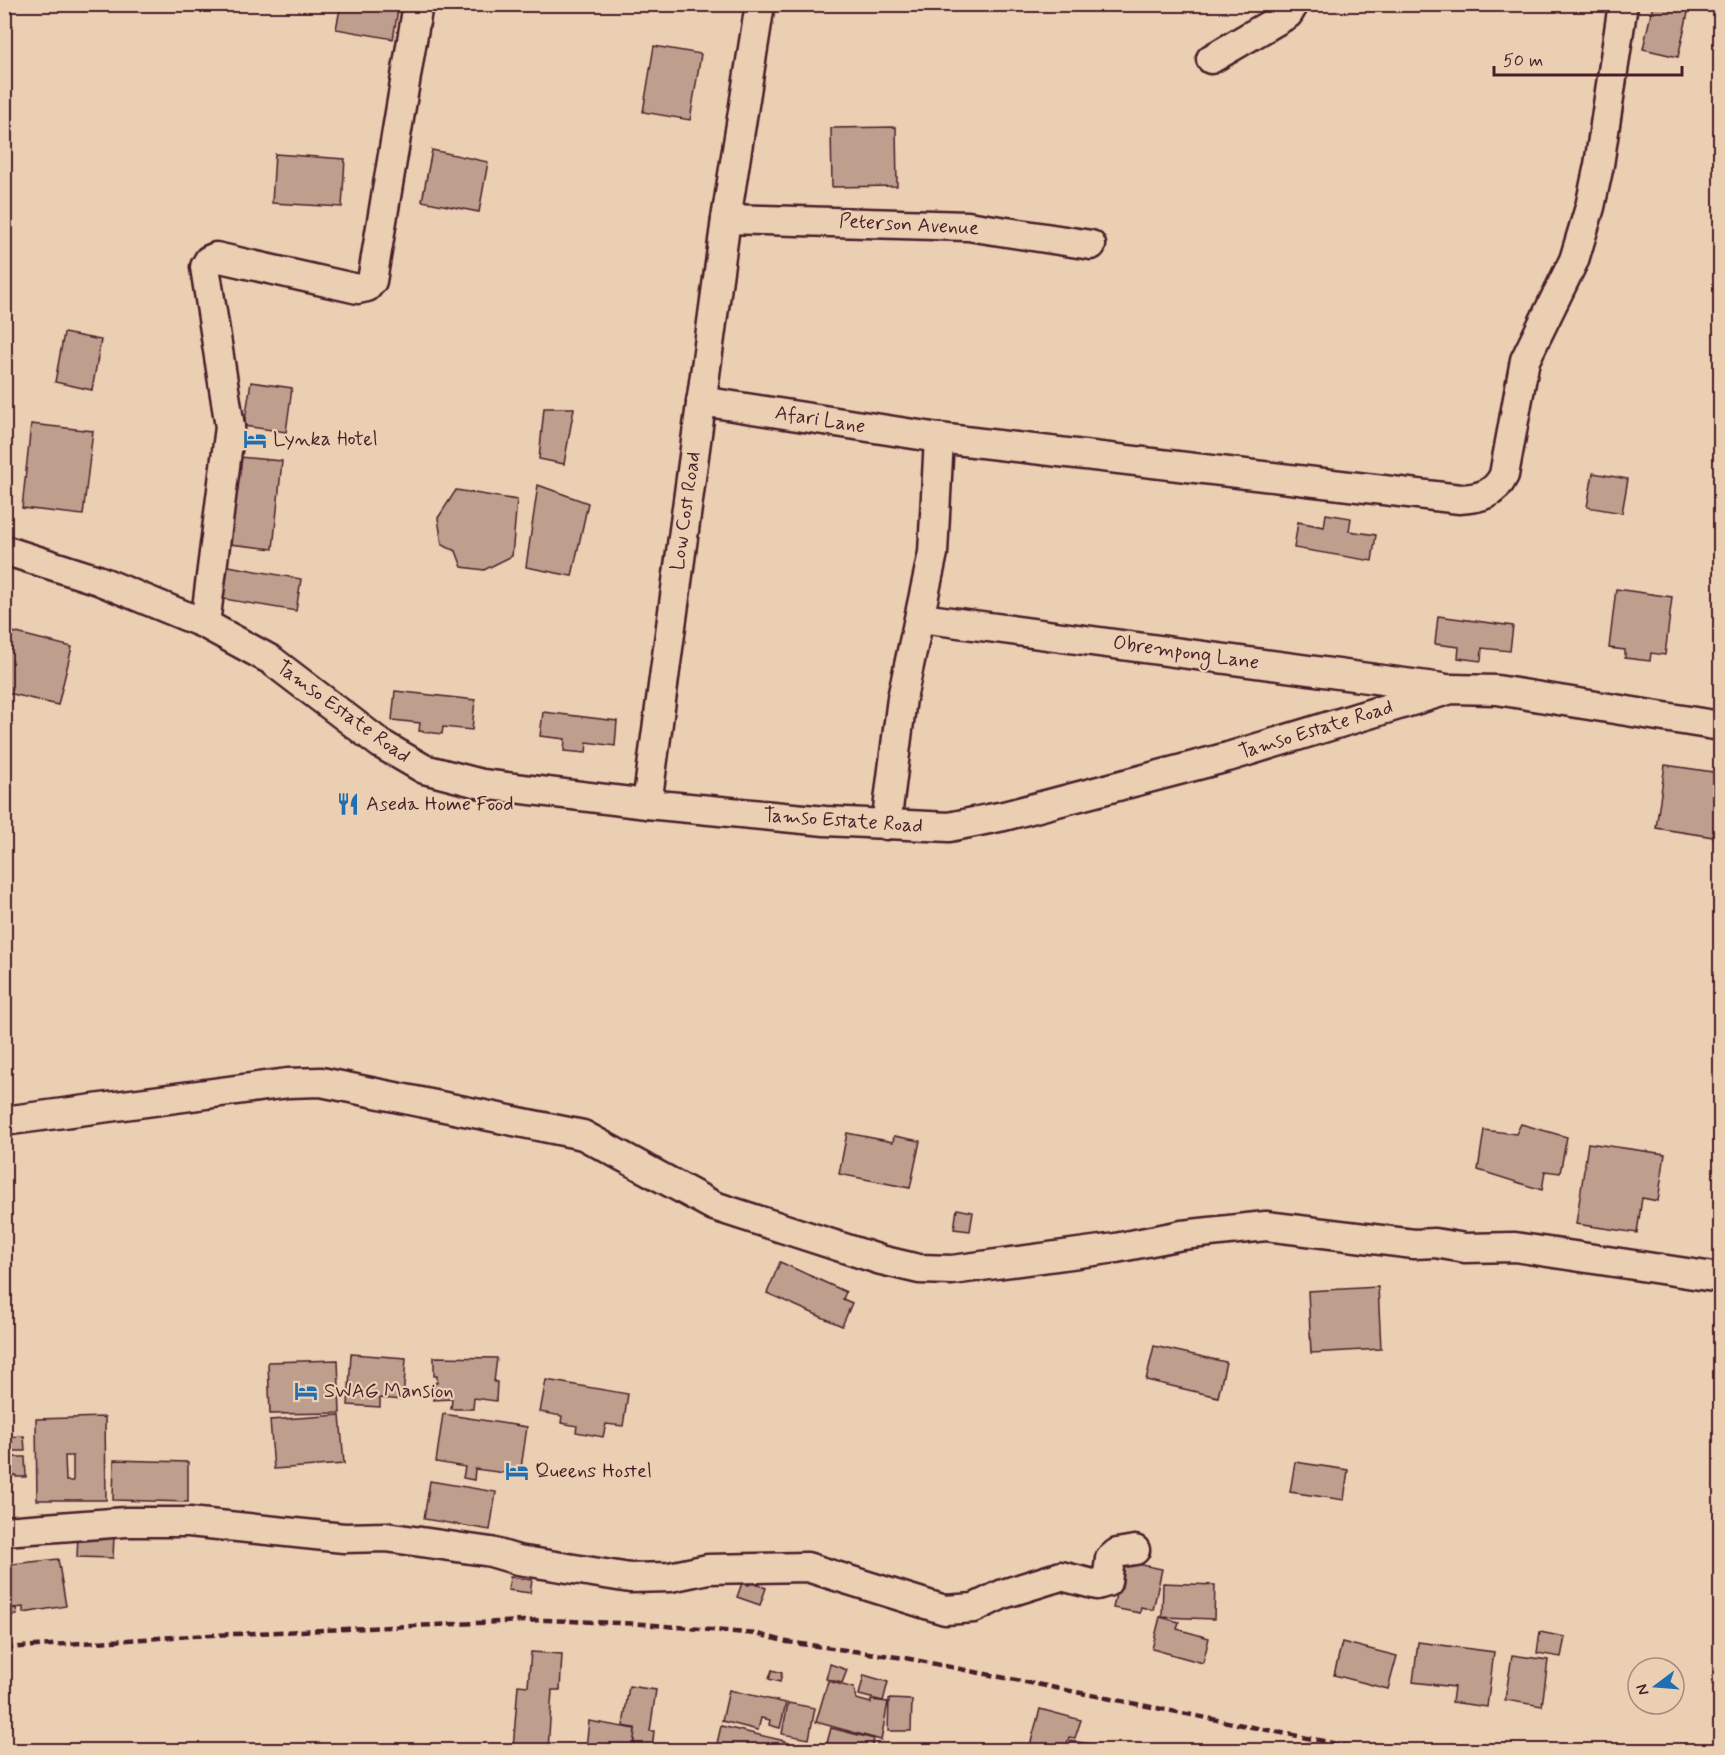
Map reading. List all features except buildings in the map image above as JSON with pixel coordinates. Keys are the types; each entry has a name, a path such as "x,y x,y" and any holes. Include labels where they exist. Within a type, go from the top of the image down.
{"street":[{"path":"206,624 230,427 205,267 209,260 216,257 358,289 367,287 372,281 418,4"},
{"name":"Low Cost Road","path":"647,804 726,219 760,4"},
{"path":"1211,59 1288,14 1294,4"},
{"name":"Afari Lane","path":"701,401 939,438 1461,499 1477,498 1490,493 1498,487 1504,475 1525,360 1574,260 1590,207 1599,165 1623,4"},
{"name":"Peterson Avenue","path":"726,219 968,226 1091,245"},
{"path":"886,825 902,698 921,618 933,553 939,438"},
{"name":"Tamso Estate Road","path":"4,550 98,580 206,624 271,660 381,744 424,769 482,784 647,804 886,825 949,827 1004,816 1228,757 1452,689 1497,690 1720,725"},
{"name":"Obrempong Lane","path":"921,618 1452,689"},
{"path":"4,1121 288,1083 321,1082 583,1135 714,1206 881,1260 919,1269 952,1270 1116,1248 1182,1235 1266,1226 1414,1244 1435,1243 1465,1248 1515,1247 1720,1278"},
{"path":"4,1531 126,1522 189,1522 344,1538 386,1537 491,1552 518,1560 630,1578 670,1577 708,1569 807,1567 945,1610 974,1608 1003,1593 1061,1576 1097,1585 1107,1582 1110,1560 1117,1553 1135,1550"}],"railway":[{"path":"4,1648 190,1636 545,1620 643,1624 758,1634 787,1642 905,1658 1368,1750"}],"place":[{"name":"Lynka Hotel","path":"255,439"},
{"name":"Aseda Home Food","path":"348,804"},
{"name":"SWAG Mansion","path":"306,1391"},
{"name":"Queens Hostel","path":"517,1471"}]}
